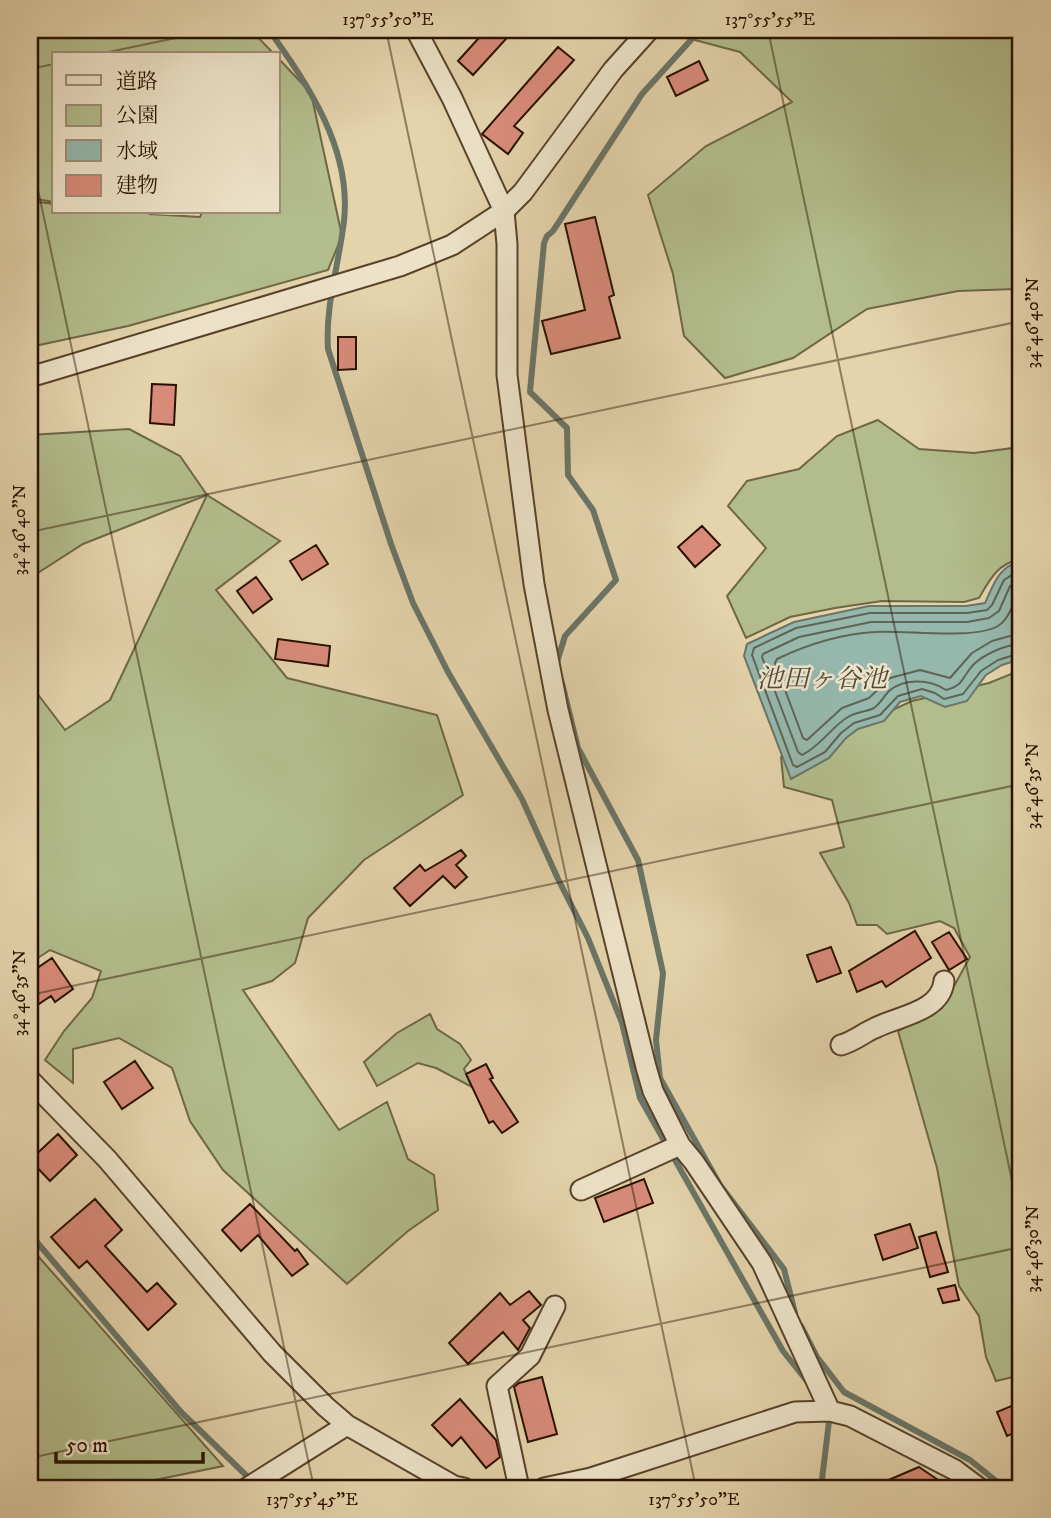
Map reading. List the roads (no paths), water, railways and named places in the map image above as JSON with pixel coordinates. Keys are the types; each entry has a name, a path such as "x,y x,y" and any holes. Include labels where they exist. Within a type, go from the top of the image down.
{"street":[{"path":"416,30 452,98 504,211 507,244 507,376 534,584 558,710 653,1091 680,1145 762,1263 830,1411"},
{"path":"30,377 400,266 452,245 504,211 523,192 613,70 649,30"},
{"path":"841,1045 861,1038 876,1027 900,1020 922,1009 937,998 943,989 944,981"},
{"path":"30,1080 107,1159 272,1353 347,1425 457,1488"},
{"path":"581,1190 680,1145"},
{"path":"519,1488 497,1386 530,1356 555,1306"},
{"path":"544,1488 591,1478 794,1412 830,1411 850,1416 956,1470 969,1486"},
{"path":"247,1488 347,1425"}],"water":[{"name":"池田ヶ谷池","path":"1021,562 1021,659 1002,665 986,675 967,701 945,707 921,696 900,702 884,721 858,729 846,738 829,758 791,779 744,656 747,644 794,622 869,606 966,606 985,603 1002,572"}],"waterway":[{"path":"269,30 324,119 341,169 345,194 344,221 330,301 328,349 391,544 413,603 448,672 522,799 588,938 622,1023 640,1098 783,1351 810,1385"},
{"path":"557,662 565,636 616,580 593,510 568,475 567,428 530,392 544,243 642,94 700,30"},
{"path":"562,683 578,748 638,860 663,973 656,1040 660,1078 720,1185 784,1269 795,1313"},
{"path":"30,1234 181,1412 253,1482"},
{"path":"801,1326 817,1357 844,1392 970,1460 1005,1488"},
{"path":"821,1488 830,1413"}]}
